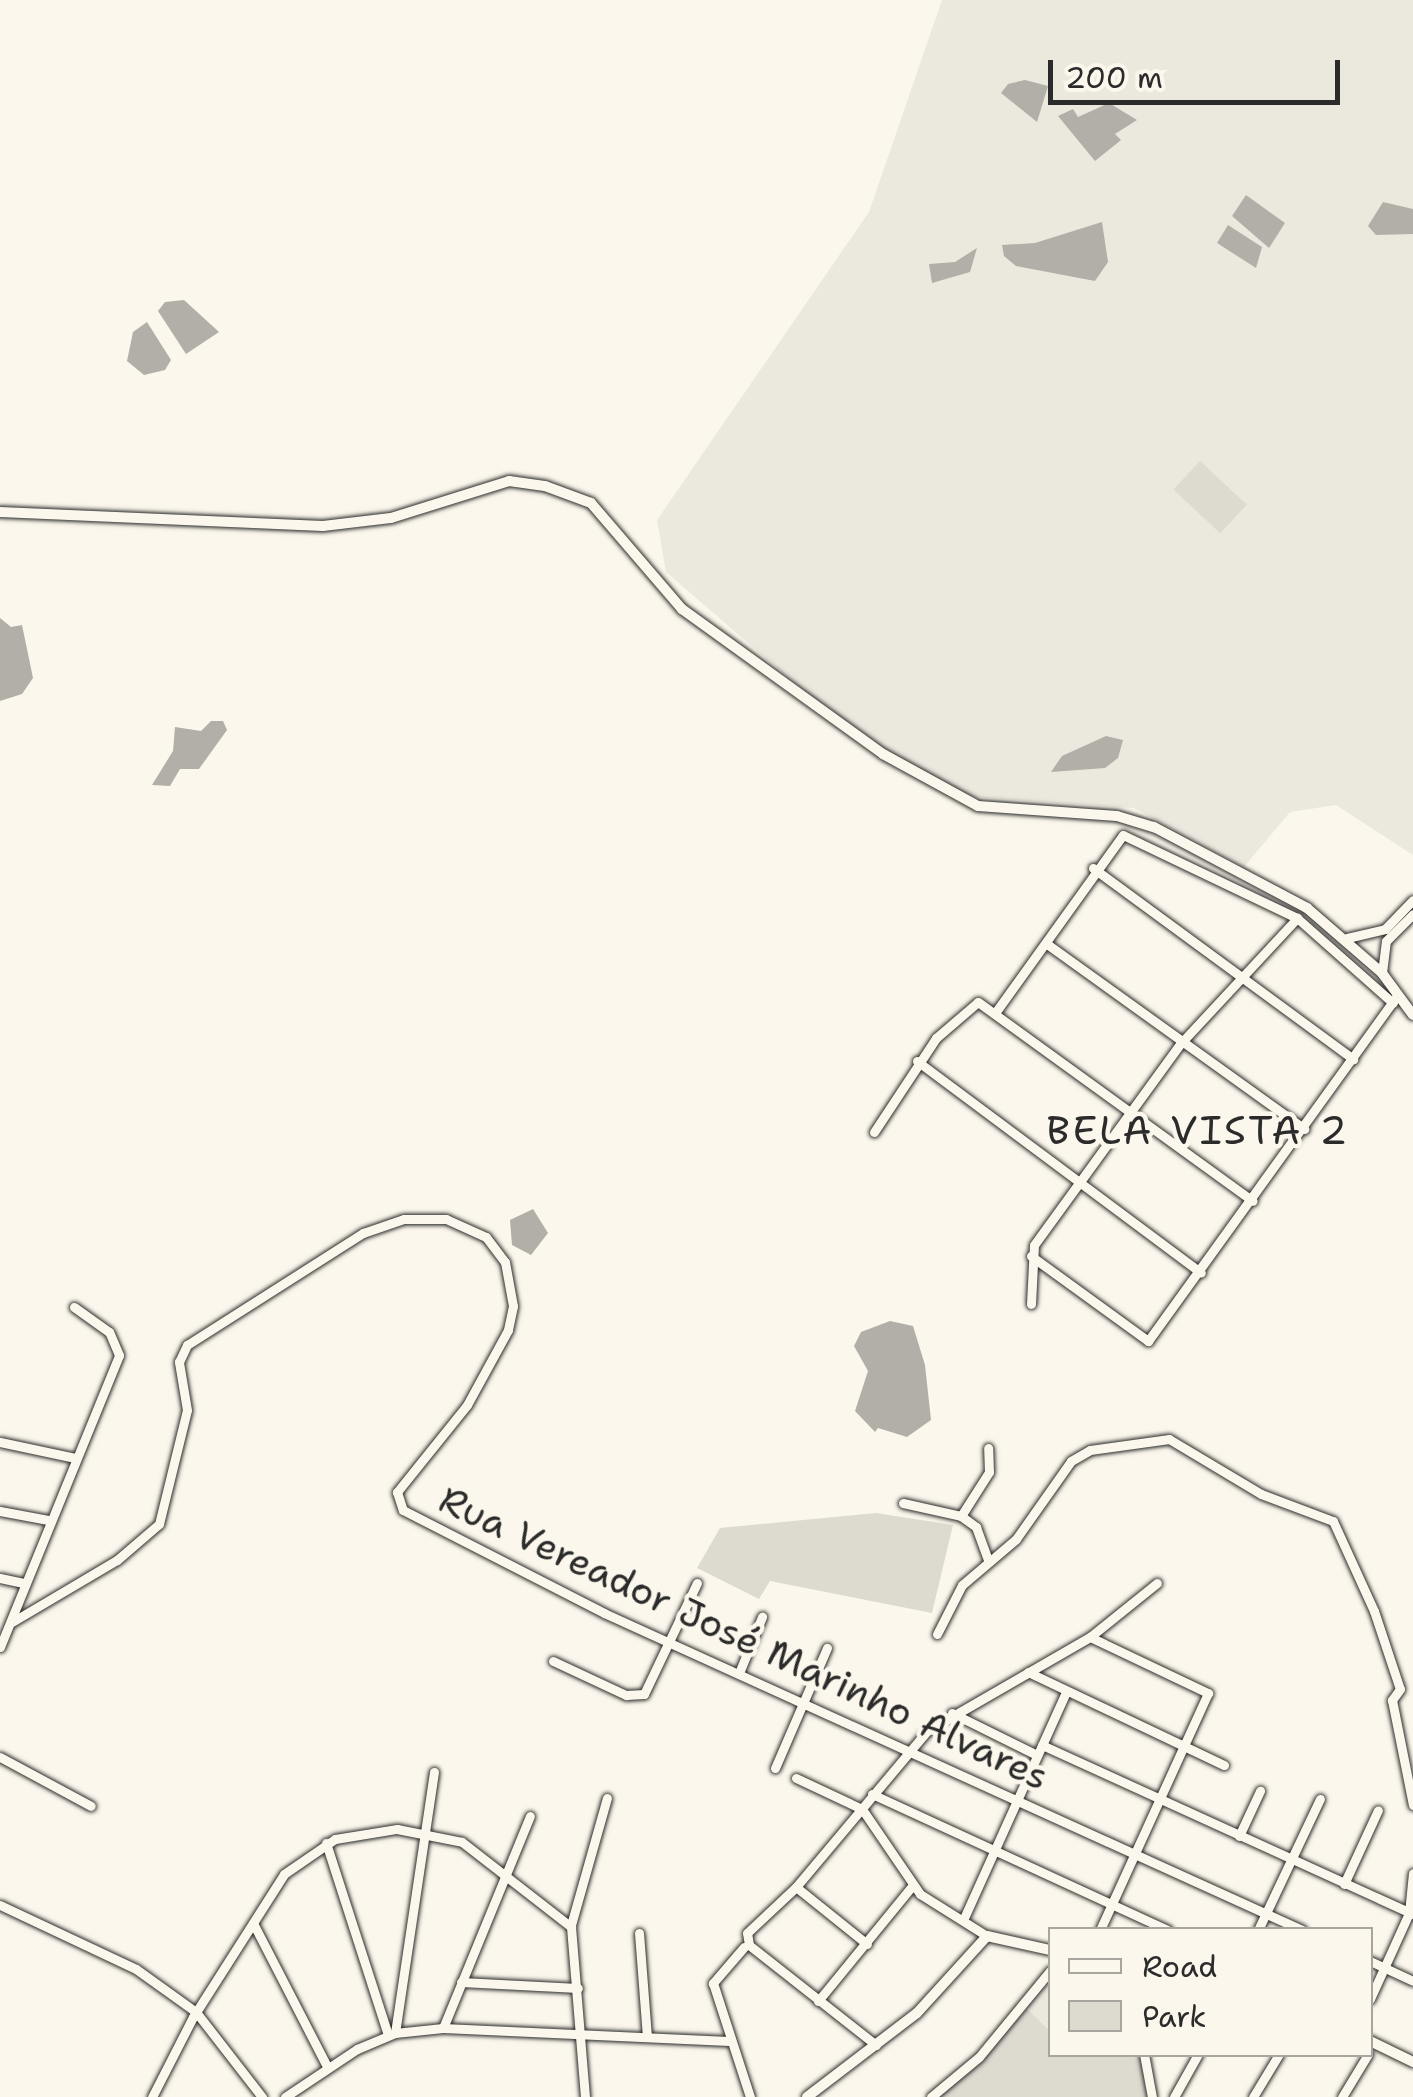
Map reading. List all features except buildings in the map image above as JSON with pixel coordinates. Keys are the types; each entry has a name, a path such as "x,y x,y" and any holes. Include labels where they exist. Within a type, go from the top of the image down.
{"street":[{"path":"0,512 323,526 391,518 509,481 545,486 591,502 682,609 883,754 978,806 1117,816 1154,827 1307,908 1347,938 1382,973 1396,999"},
{"path":"995,1013 1047,944 1093,868 1116,839 1130,835 1297,918 1413,1016"},
{"path":"1093,868 1353,1059"},
{"path":"1347,938 1384,929 1413,900"},
{"path":"1382,973 1386,941 1413,914"},
{"path":"1031,1304 1032,1256 1078,1183 1181,1043 1297,918"},
{"path":"1047,944 1304,1130"},
{"path":"1032,1256 1148,1341 1396,999"},
{"path":"874,1132 918,1061 978,1002 1252,1201"},
{"path":"918,1061 1201,1273"},
{"name":"Rua Vereador José Marinho Alvares","path":"12,1622 118,1560 160,1524 187,1410 180,1362 188,1345 363,1233 422,1218 467,1224 486,1238 505,1262 513,1306 508,1330 467,1405 397,1492 403,1510 905,1751 1296,1927"},
{"path":"0,1648 48,1520 119,1354 110,1332 74,1307"},
{"path":"937,1634 950,1602 1016,1539 1082,1452 1169,1439 1275,1501 1313,1508 1333,1521 1400,1689"},
{"path":"0,1442 74,1458"},
{"path":"961,1516 989,1472 988,1448"},
{"path":"904,1503 961,1516 976,1527 989,1562"},
{"path":"0,1510 48,1520"},
{"path":"0,1578 23,1583"},
{"path":"552,1661 636,1696 647,1690 697,1582"},
{"path":"876,2045 747,1940 862,1809 905,1751 952,1713 1090,1637 1157,1583"},
{"path":"738,1673 762,1617"},
{"path":"1090,1637 1208,1693 1102,1927"},
{"path":"775,1768 827,1648"},
{"path":"1028,1672 1224,1766"},
{"path":"1413,1684 1400,1689 1392,1700 1413,1804"},
{"path":"964,1918 1066,1692"},
{"path":"952,1713 1161,1800 1411,1914"},
{"path":"1401,1751 1413,1747"},
{"path":"0,1757 90,1806"},
{"path":"391,2034 434,1772"},
{"path":"796,1778 862,1809 927,1901 964,1918 986,1936 1048,1950"},
{"path":"1239,1836 1260,1791"},
{"path":"872,1794 1162,1927"},
{"path":"584,2097 584,2034 571,1926 606,1798"},
{"path":"1259,1927 1320,1799"},
{"path":"1344,1884 1378,1810"},
{"path":"443,2028 530,1816"},
{"path":"152,2097 196,2012 284,1874 326,1843 359,1832 424,1832 462,1842 506,1871 571,1926"},
{"path":"326,1843 391,2034"},
{"path":"1373,1994 1411,1914 1413,1873"},
{"path":"818,2001 913,1885"},
{"path":"796,1887 866,1944"},
{"path":"0,1906 136,1969 196,2012 262,2097"},
{"path":"253,1923 328,2068"},
{"path":"639,1933 647,2037"},
{"path":"807,2097 942,1990 986,1936"},
{"path":"744,1947 713,1983 750,2097"},
{"path":"1373,1963 1413,1981"},
{"path":"931,2097 979,2057 1048,1973"},
{"path":"461,1982 578,1988"},
{"path":"285,2097 391,2034 443,2028 729,2041"},
{"path":"1373,2048 1413,2062"},
{"path":"1145,2057 1152,2097"},
{"path":"1174,2097 1196,2057"},
{"path":"1252,2097 1278,2057"},
{"path":"1342,2097 1365,2057"},
{"path":"157,2086 168,2097"}],"shaded area":[{"path":"942,0 1413,0 1413,855 1336,805 1290,812 1244,867 1134,808 973,797 899,759 814,700 666,572 657,520 869,212"},
{"path":"1025,80 1048,86 1037,122 1001,93 1008,84"},
{"path":"1109,103 1137,120 1115,134 1121,140 1095,161 1058,116 1073,109 1078,117"},
{"path":"1246,195 1285,223 1269,248 1232,216"},
{"path":"1383,202 1413,209 1413,234 1376,235 1368,226"},
{"path":"1102,222 1108,262 1095,281 1016,266 1004,256 1002,245 1035,243"},
{"path":"1228,225 1262,247 1256,268 1217,243"},
{"path":"977,248 970,272 932,283 929,264 955,262"},
{"path":"184,300 219,332 186,354 158,311 165,302"},
{"path":"147,322 171,360 165,370 144,375 127,361 133,332"},
{"path":"0,618 11,627 22,625 33,678 22,694 0,701"},
{"path":"211,721 223,721 227,730 199,769 180,769 170,786 152,785 173,751 175,727 201,731"},
{"path":"1106,736 1123,740 1118,758 1105,768 1051,772 1062,756"},
{"path":"533,1209 548,1233 531,1255 512,1245 510,1220"},
{"path":"890,1321 913,1326 925,1365 931,1420 907,1437 878,1428 875,1432 855,1411 868,1371 854,1346 861,1332"},
{"path":"1048,1980 1048,2029 1025,2007"}],"green space":[{"path":"1200,461 1247,505 1220,533 1173,490"},
{"path":"876,1513 953,1525 932,1613 770,1581 759,1599 697,1568 720,1528"},
{"path":"1025,2007 1048,2029 1048,2057 1140,2057 1147,2097 935,2097"}],"district":[{"name":"BELA VISTA 2","path":"1198,1130"}]}
